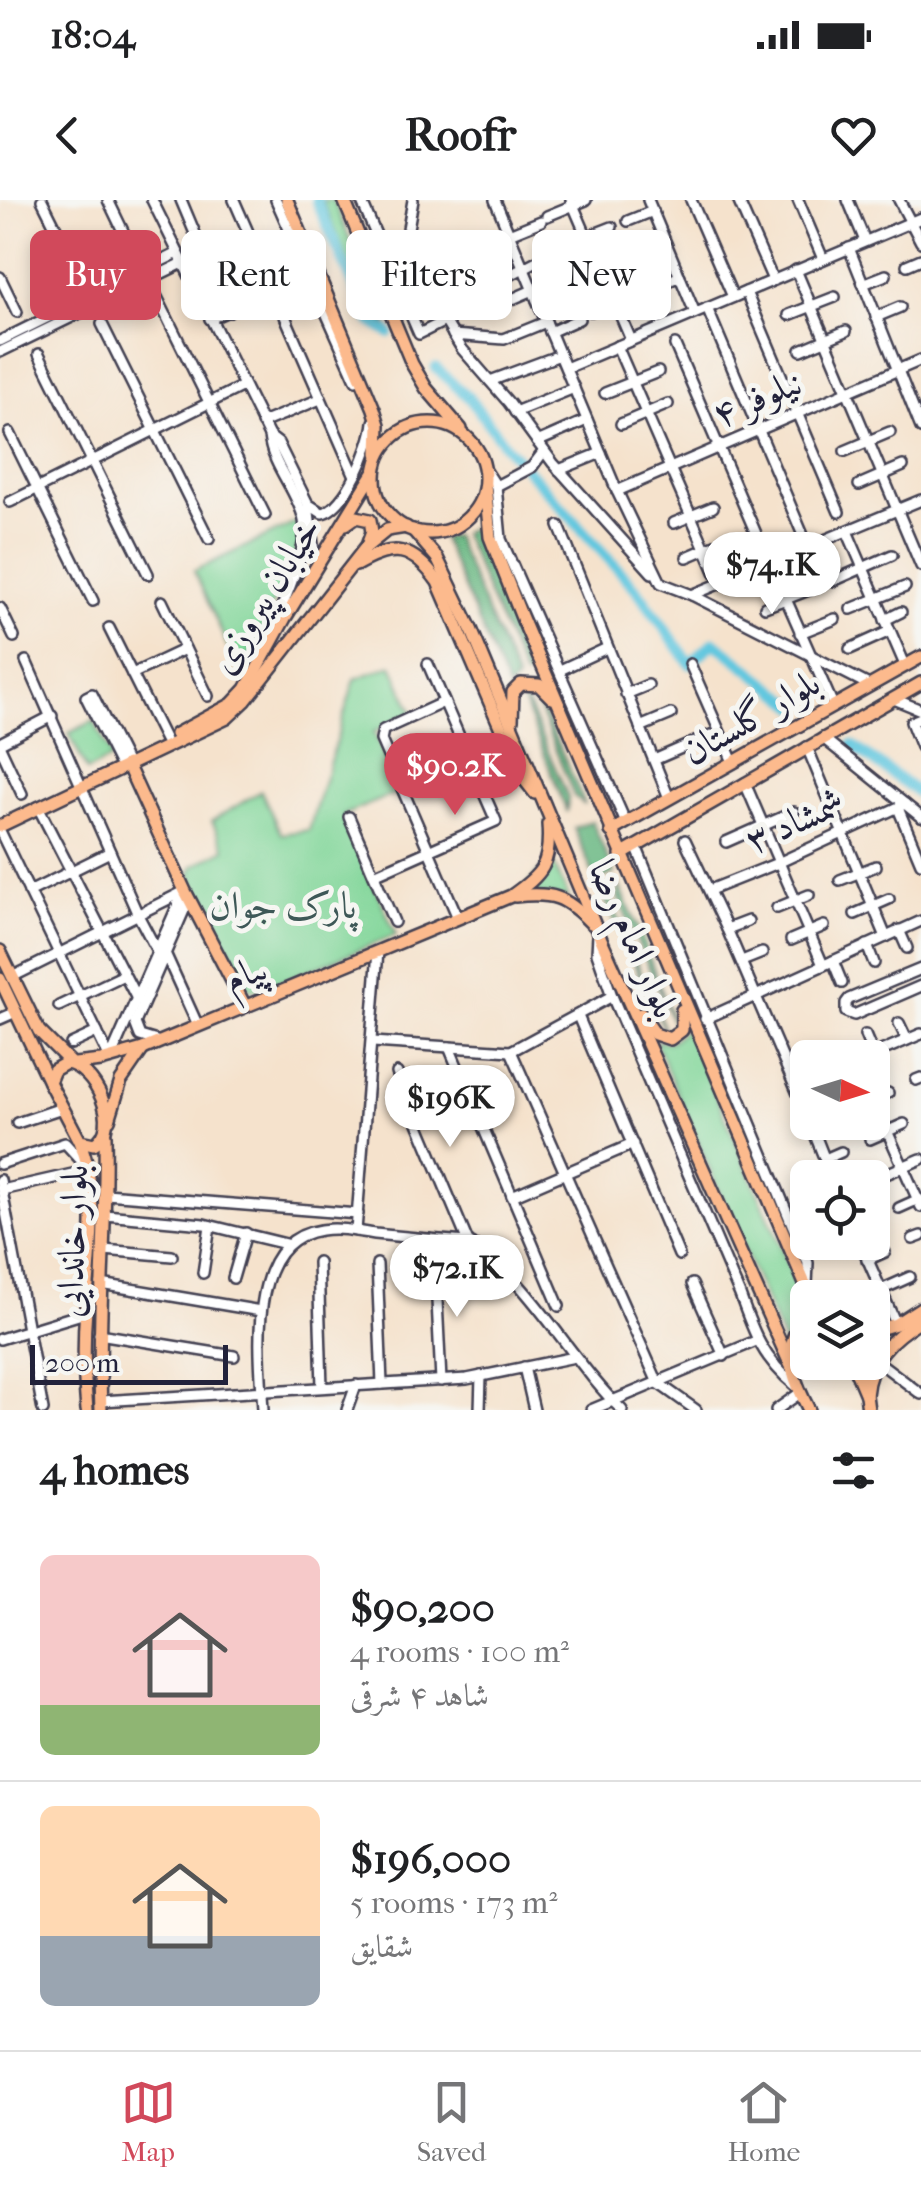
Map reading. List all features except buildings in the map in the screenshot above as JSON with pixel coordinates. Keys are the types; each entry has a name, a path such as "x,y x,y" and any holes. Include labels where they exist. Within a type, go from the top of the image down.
{"main road":[{"path":"287,200 298,230"},
{"path":"326,303 379,425 376,488 384,508 410,528 442,532 462,523 490,486 485,469 470,440 442,410 412,364 344,200"},
{"path":"376,466 392,437 424,422 457,429 470,440"},
{"name":"خیابان پیروزی","path":"128,764 246,690 376,466"},
{"name":"بلوار امام رضا","path":"490,486 490,537 584,768 803,1280"},
{"path":"342,528 356,517 367,518 372,527 366,546"},
{"name":"خیابان پیروزی","path":"0,828 237,710 366,546 388,530 410,528"},
{"name":"بلوار امام رضا","path":"410,528 437,558 472,631 597,931 809,1410"},
{"path":"348,570 387,551 407,552 425,564 438,582 520,775 546,810 550,850 544,867 511,896"},
{"path":"452,614 472,631"},
{"name":"بلوار گلستان","path":"611,832 921,657"},
{"path":"512,728 512,695 521,684 539,685 558,705"},
{"name":"بلوار گلستان","path":"621,855 921,684"},
{"path":"128,764 187,895 245,1006"},
{"path":"630,821 629,835 641,843"},
{"path":"511,896 538,894 562,898 576,906 597,931"},
{"name":"پیام","path":"72,1063 110,1059 143,1049 511,896"},
{"path":"0,950 6,978 40,1031 97,1088 106,1132"},
{"path":"614,968 651,1030 662,1038 675,1038 684,1025 673,975"},
{"name":"بلوار خاندایی","path":"6,978 16,1012 80,1141 90,1170 93,1209 86,1313 87,1410"},
{"path":"80,1141 94,1144 106,1132 121,1081 143,1049"},
{"path":"49,1082 57,1067 72,1063"},
{"name":"بلوار خاندایی","path":"101,1406 99,1334 106,1132"},
{"path":"890,1329 921,1308"},
{"path":"890,1338 921,1320"},
{"path":"797,1380 798,1385"},
{"path":"860,1380 868,1410"},
{"path":"866,1395 869,1380"}],"street":[{"path":"42,200 57,230"},
{"path":"108,200 122,230"},
{"path":"152,200 180,258"},
{"path":"234,200 247,230"},
{"path":"276,200 291,230"},
{"path":"360,200 373,230"},
{"path":"408,230 413,200"},
{"path":"495,200 507,230"},
{"path":"512,233 586,200"},
{"path":"648,200 695,313"},
{"path":"691,200 733,297"},
{"path":"738,200 772,280"},
{"path":"798,200 823,259"},
{"path":"848,200 865,241"},
{"path":"899,200 906,217 917,219"},
{"path":"158,212 183,201 195,230"},
{"path":"573,203 584,230"},
{"path":"628,221 653,211"},
{"path":"566,368 917,219"},
{"path":"917,219 921,242"},
{"path":"604,230 612,227"},
{"path":"512,241 532,288"},
{"path":"849,248 920,422"},
{"path":"0,342 180,258"},
{"path":"0,352 180,258"},
{"path":"907,265 921,259"},
{"path":"512,273 532,262"},
{"path":"796,270 897,510 917,546 921,566"},
{"path":"863,284 886,275"},
{"path":"671,280 680,276"},
{"path":"0,278 17,312"},
{"path":"746,292 751,319 798,413 839,512"},
{"path":"788,315 835,296"},
{"path":"308,504 318,512 330,512 355,476 373,432 373,418 326,303"},
{"path":"161,305 265,515"},
{"path":"876,318 900,307"},
{"path":"707,308 808,546"},
{"path":"210,320 269,436 270,449 303,515 304,542 265,652"},
{"path":"286,320 355,476"},
{"path":"412,320 419,334 445,320 537,442 541,455 661,583 869,685"},
{"path":"545,320 617,491 661,583"},
{"path":"454,334 504,339 575,320"},
{"path":"622,320 631,340"},
{"path":"102,324 209,540"},
{"path":"801,350 846,331"},
{"path":"675,345 761,535"},
{"path":"617,346 720,583"},
{"path":"39,354 148,574"},
{"path":"490,382 560,355"},
{"name":"نیلوفر ۴","path":"617,491 921,360"},
{"path":"605,393 658,372"},
{"path":"10,502 243,386"},
{"path":"515,412 574,388"},
{"path":"262,422 320,399"},
{"path":"622,424 668,404"},
{"path":"537,442 588,420"},
{"path":"845,451 890,432"},
{"path":"10,433 93,601"},
{"path":"269,436 278,443 308,504 312,548 316,556 324,555"},
{"path":"559,470 601,453"},
{"path":"541,455 532,467 490,486 501,539 598,761 630,821"},
{"path":"859,484 903,466"},
{"path":"692,595 921,500"},
{"path":"674,524 712,507"},
{"path":"559,526 669,798"},
{"path":"847,530 905,665"},
{"path":"687,556 722,542"},
{"path":"832,581 892,555"},
{"path":"770,563 833,704"},
{"path":"852,610 906,587"},
{"path":"765,608 814,588"},
{"path":"162,601 208,696"},
{"path":"0,608 14,637"},
{"path":"522,618 534,611"},
{"path":"886,620 901,612"},
{"path":"800,633 834,619"},
{"path":"109,628 166,740"},
{"path":"850,649 890,631"},
{"path":"560,670 607,648"},
{"path":"132,674 185,649"},
{"path":"26,661 138,915 198,1026"},
{"path":"428,664 462,743"},
{"path":"690,664 733,762"},
{"path":"626,694 648,685"},
{"path":"89,696 128,764"},
{"path":"894,699 921,710"},
{"path":"444,702 383,730 381,740 458,918"},
{"path":"640,727 672,714"},
{"path":"22,794 0,745 52,716"},
{"path":"916,720 921,746"},
{"path":"654,760 711,735"},
{"path":"823,738 901,806 921,816"},
{"path":"807,747 886,937"},
{"path":"584,768 598,761"},
{"path":"374,875 496,822 475,773"},
{"path":"745,783 808,933 842,983"},
{"path":"901,806 921,864"},
{"name":"شمشاد ۳","path":"710,890 901,806"},
{"path":"38,807 137,999"},
{"path":"726,842 794,812"},
{"path":"348,817 394,922"},
{"path":"0,828 5,853 29,892 110,1059"},
{"path":"685,840 790,1075"},
{"path":"641,843 662,914 808,1262 809,1280"},
{"path":"29,892 110,852"},
{"path":"840,880 876,866"},
{"path":"6,978 187,895"},
{"path":"110,1059 187,895"},
{"path":"776,908 809,895"},
{"path":"855,914 890,899"},
{"path":"649,920 662,914"},
{"path":"705,1018 921,920"},
{"path":"728,929 748,921"},
{"path":"792,940 824,926"},
{"path":"900,930 907,948"},
{"path":"597,931 596,953 612,996 756,1341 779,1372 798,1385 776,1410"},
{"path":"867,946 874,963"},
{"path":"356,1231 378,951"},
{"path":"742,961 762,953"},
{"path":"921,969 850,1000 846,1012 854,1014 921,986"},
{"path":"152,972 135,1027 140,1036 160,1042"},
{"path":"59,1006 124,975"},
{"path":"373,1042 511,1052 612,996"},
{"path":"0,1019 16,1012"},
{"path":"578,1016 680,1255"},
{"path":"899,1023 906,1040"},
{"path":"72,1044 97,1032"},
{"path":"890,1047 921,1034"},
{"path":"865,1035 866,1040"},
{"path":"449,1047 560,1306"},
{"path":"511,1052 658,1384 696,1410"},
{"path":"397,1073 468,1242"},
{"path":"17,1123 62,1108"},
{"path":"890,1130 904,1124"},
{"path":"890,1136 920,1201 899,1208"},
{"path":"818,1140 825,1159 841,1152"},
{"path":"0,1164 65,1144 90,1170"},
{"path":"512,1196 633,1144"},
{"path":"890,1173 921,1159"},
{"path":"42,1410 1,1186 90,1170"},
{"path":"106,1194 358,1214"},
{"path":"105,1215 210,1226 286,1244"},
{"path":"203,1273 210,1226"},
{"path":"263,1410 261,1311 274,1263 286,1244 318,1230 468,1242 500,1264 622,1410"},
{"path":"233,1278 246,1233"},
{"path":"104,1250 172,1256"},
{"path":"435,1260 440,1381"},
{"path":"868,1260 876,1280"},
{"path":"318,1262 322,1387"},
{"path":"377,1264 382,1384"},
{"path":"890,1286 910,1277"},
{"path":"101,1284 261,1311"},
{"path":"692,1284 724,1356"},
{"path":"740,1295 754,1288"},
{"path":"890,1311 896,1324"},
{"path":"0,1339 86,1313"},
{"path":"99,1334 234,1356"},
{"path":"591,1410 756,1341"},
{"path":"101,1406 262,1390 440,1381 574,1357"},
{"path":"890,1359 921,1394"},
{"path":"524,1367 534,1410"},
{"path":"480,1410 481,1376"},
{"path":"350,1409 356,1385"}],"green space":[{"path":"322,200 333,200 346,230 346,258"},
{"path":"299,521 302,537 241,676 194,571"},
{"path":"474,526 478,544 538,677 524,677 462,533"},
{"path":"454,536 517,680 508,689 442,538"},
{"name":"پارک جوان","path":"392,665 413,713 374,732 400,791 344,815 396,935 251,990 241,983 190,875 193,866 225,849 212,821 261,791 281,834 309,830 355,679"},
{"path":"532,692 537,697 585,805 574,796"},
{"path":"523,694 568,797 567,812 522,699"},
{"path":"94,721 112,758 87,771 69,733"},
{"path":"592,821 614,873 596,881 574,828"},
{"path":"551,858 569,898 520,893"},
{"path":"618,883 640,932 675,1027 618,898"},
{"path":"601,891 611,900 665,1030 663,1028"},
{"path":"687,1028 795,1280 790,1280 787,1351 655,1041 670,1042"}],"waterway":[{"path":"316,200 369,320 389,333"},
{"path":"436,368 470,399 503,443 638,591 690,664 714,642 798,707"},
{"path":"852,745 921,795"}]}
